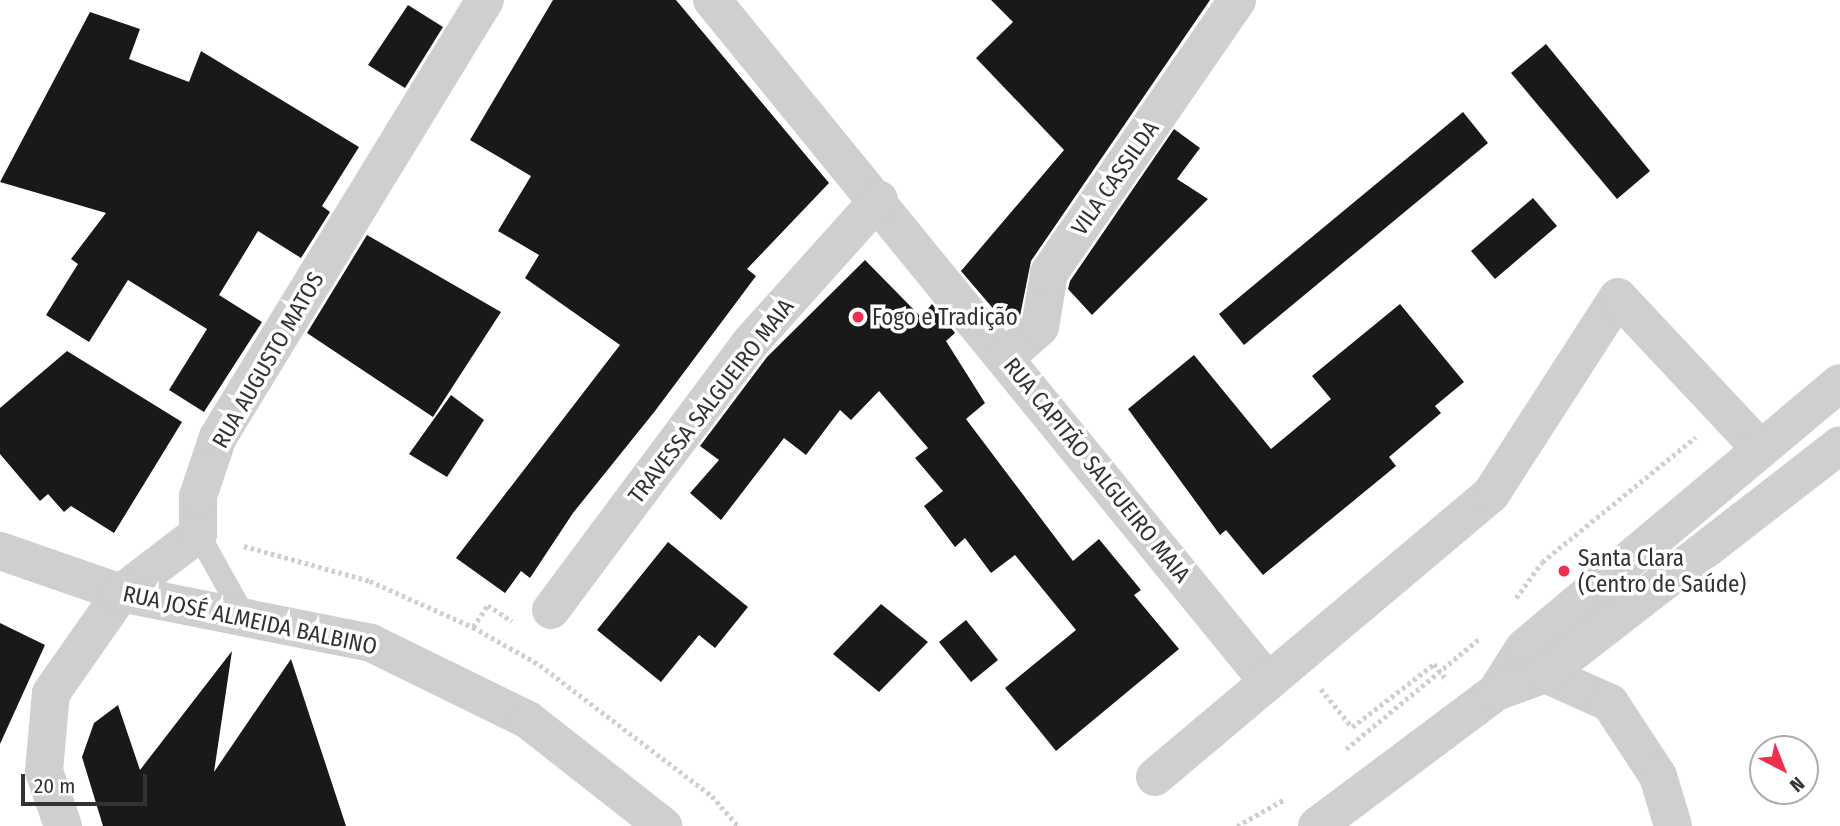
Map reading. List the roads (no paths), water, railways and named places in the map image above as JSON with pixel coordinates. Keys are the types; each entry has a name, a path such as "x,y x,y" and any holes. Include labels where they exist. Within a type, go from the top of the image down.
{"street":[{"name":"RUA AUGUSTO MATOS","path":"198,534 198,496 218,437 485,0"},
{"name":"RUA CAPITÃO SALGUEIRO MAIA","path":"712,0 879,199 1268,682"},
{"name":"VILA CASSILDA","path":"1006,357 1040,327 1049,273 1237,0"},
{"name":"TRAVESSA SALGUEIRO MAIA","path":"535,618 750,344 879,199"},
{"path":"1155,777 1492,494 1618,297 1760,448 1811,471"},
{"path":"1496,692 1524,648 1840,383"},
{"path":"1317,826 1496,692 1545,674 1811,471 1840,445"},
{"path":"63,826 44,771 51,693 121,593 198,534"},
{"name":"RUA JOSÉ ALMEIDA BALBINO","path":"0,551 121,593 371,643 528,720 663,826"},
{"path":"1545,674 1610,703 1658,776 1673,826"}],"lane":[{"path":"198,534 245,618"}],"place":[{"name":"Fogo e Tradição","path":"858,317"},
{"name":"Santa Clara (Centro de Saúde)","path":"1564,571"}]}
